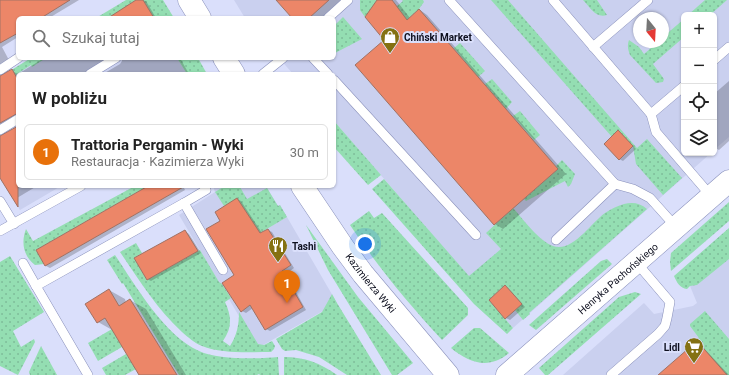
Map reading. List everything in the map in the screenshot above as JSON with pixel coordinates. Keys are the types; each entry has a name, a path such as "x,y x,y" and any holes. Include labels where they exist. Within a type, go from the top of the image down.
{"street":[{"path":"189,0 199,16"},
{"path":"225,60 233,72"},
{"name":"Henryka Pachońskiego","path":"507,375 729,181"},
{"name":"Kazimierza Wyki","path":"303,188 355,263 390,308 448,375"}],"lane":[{"path":"330,16 348,0"},
{"path":"449,0 615,184 633,189 650,198 676,227"},
{"path":"553,0 651,114 656,132 711,196"},
{"path":"593,47 648,0"},
{"path":"717,57 729,47"},
{"path":"0,70 16,59"},
{"path":"93,72 113,60"},
{"path":"265,72 280,60"},
{"path":"316,60 326,72"},
{"path":"336,82 476,235"},
{"path":"651,114 681,89"},
{"path":"0,130 16,120"},
{"path":"556,240 615,184"},
{"path":"0,231 77,188"},
{"path":"36,286 184,203 206,190 205,188"},
{"path":"0,201 14,224"},
{"path":"184,203 223,270"},
{"path":"611,375 658,334 665,326 668,318 670,302 636,262"},
{"path":"23,263 88,375"}],"shaded area":[{"path":"234,0 729,0 729,137 717,147 717,12 681,12 681,156 708,156 513,328 336,123 336,72 291,72 281,60 336,60 336,16 244,16"},
{"path":"32,60 178,60 186,72 16,72 16,188 58,188 20,210 0,178 0,80"},
{"path":"214,188 267,188 278,206 280,205 337,303 258,348 179,215 215,192"},
{"path":"729,234 729,375 563,375 644,303 654,314 693,306 697,303 690,286 681,275"}],"green space":[{"path":"126,0 136,0 114,16 99,16"},
{"path":"143,0 163,0 173,16 153,16"},
{"path":"360,0 379,0 365,17 360,10"},
{"path":"402,0 423,0 424,2 419,9 385,39 385,16 403,1"},
{"path":"491,0 508,0 637,148 647,139 682,178 663,195 636,164 633,146 618,131 612,137"},
{"path":"583,0 597,0 607,15 603,16 596,14"},
{"path":"705,0 727,0 713,12 691,12"},
{"path":"343,17 362,39 336,52 336,24"},
{"path":"681,22 681,40 653,64 664,79 663,82 656,83 630,55 628,48 629,40 633,43 633,48 640,48 644,54 651,48 669,48 669,32"},
{"path":"460,43 485,71 478,77 454,48"},
{"path":"28,60 43,60 32,67 31,65 20,72 16,72 16,75 14,76 0,77"},
{"path":"178,60 199,60 206,72 186,72"},
{"path":"492,79 512,102 506,109 485,84"},
{"path":"520,111 540,135 534,140 513,116"},
{"path":"336,123 381,175 368,185 336,149"},
{"path":"562,160 575,174 571,184 568,187 565,181 526,201 524,199 558,169 556,166"},
{"path":"384,179 469,276 501,249 486,233 513,208 542,239 553,246 560,247 567,245 581,236 605,213 616,207 633,203 642,205 647,209 529,313 530,314 523,320 515,310 522,304 505,285 489,300 513,328 507,334 474,304 372,189"},
{"path":"131,188 144,188 36,250 44,264 35,265 28,257 23,244 26,229 33,241"},
{"path":"222,188 241,188 247,199 267,188 287,217 260,233 243,207 242,208 234,201 224,206 215,192"},
{"path":"729,202 729,221 671,271 671,253"},
{"path":"369,211 374,218 382,213 468,308 468,315 442,340 393,284 350,225"},
{"path":"306,225 358,297 413,363 397,375 392,375 328,270"},
{"path":"729,228 729,259 697,285 690,286 687,289 681,286 674,276"},
{"path":"136,243 142,253 134,258 147,280 200,250 219,282 231,298 225,302 229,313 230,322 228,332 223,341 230,346 237,330 239,312 258,344 264,345 272,341 275,346 274,349 271,352 227,351 210,349 191,340 164,314 141,284 120,252"},
{"path":"115,255 152,309 174,334 186,344 199,351 216,356 249,358 278,357 279,375 179,375 123,283 122,284 107,260"},
{"path":"10,256 44,312 13,331 21,347 34,339 35,342 18,375 0,366 0,262"},
{"path":"607,259 612,264 536,330 529,325 601,261"},
{"path":"635,292 641,294 548,375 545,375 539,368 619,297"},
{"path":"332,294 381,375 347,375 319,357 296,350 285,351 282,349 276,339 322,312"},
{"path":"705,311 729,339 729,375 727,375 696,341 699,338 690,326 690,324"},
{"path":"474,328 480,328 509,353 494,362 487,363 472,361 451,348"},
{"path":"112,329 122,347 98,361 88,343"},
{"path":"41,346 57,375 30,375 29,372"},
{"path":"126,354 136,369 125,375 106,375 102,368"},
{"path":"284,357 299,358 312,362 337,375 284,375"}],"building":[{"path":"0,0 70,0 44,16 16,16 16,34 0,43"},
{"path":"136,0 143,0 153,16 111,16"},
{"path":"276,0 329,0 311,16 290,16"},
{"path":"377,0 392,0 407,20 419,9 558,169 494,225 355,65 384,40 365,17"},
{"path":"12,69 16,76 16,114 0,123 0,76"},
{"path":"16,127 16,188 18,188 18,207 0,178 0,136"},
{"path":"618,130 633,146 619,160 604,144"},
{"path":"144,188 182,188 45,266 36,250"},
{"path":"237,198 260,233 268,229 291,265 282,271 303,307 265,330 250,305 241,312 222,283 234,275 206,229 220,221 215,212"},
{"path":"185,230 198,251 147,280 134,258"},
{"path":"505,285 522,304 505,319 489,300"},
{"path":"109,289 119,306 130,299 177,375 139,375 105,318 97,323 85,304"},
{"name":"Lidl","path":"697,341 727,375 658,375"}],"place":[{"name":"Chiński Market","path":"390,54"},
{"name":"Tashi","path":"278,263"},
{"name":"Trattoria Pergamin - Wyki","path":"287,303"},
{"name":"Lidl","path":"694,364"}]}
